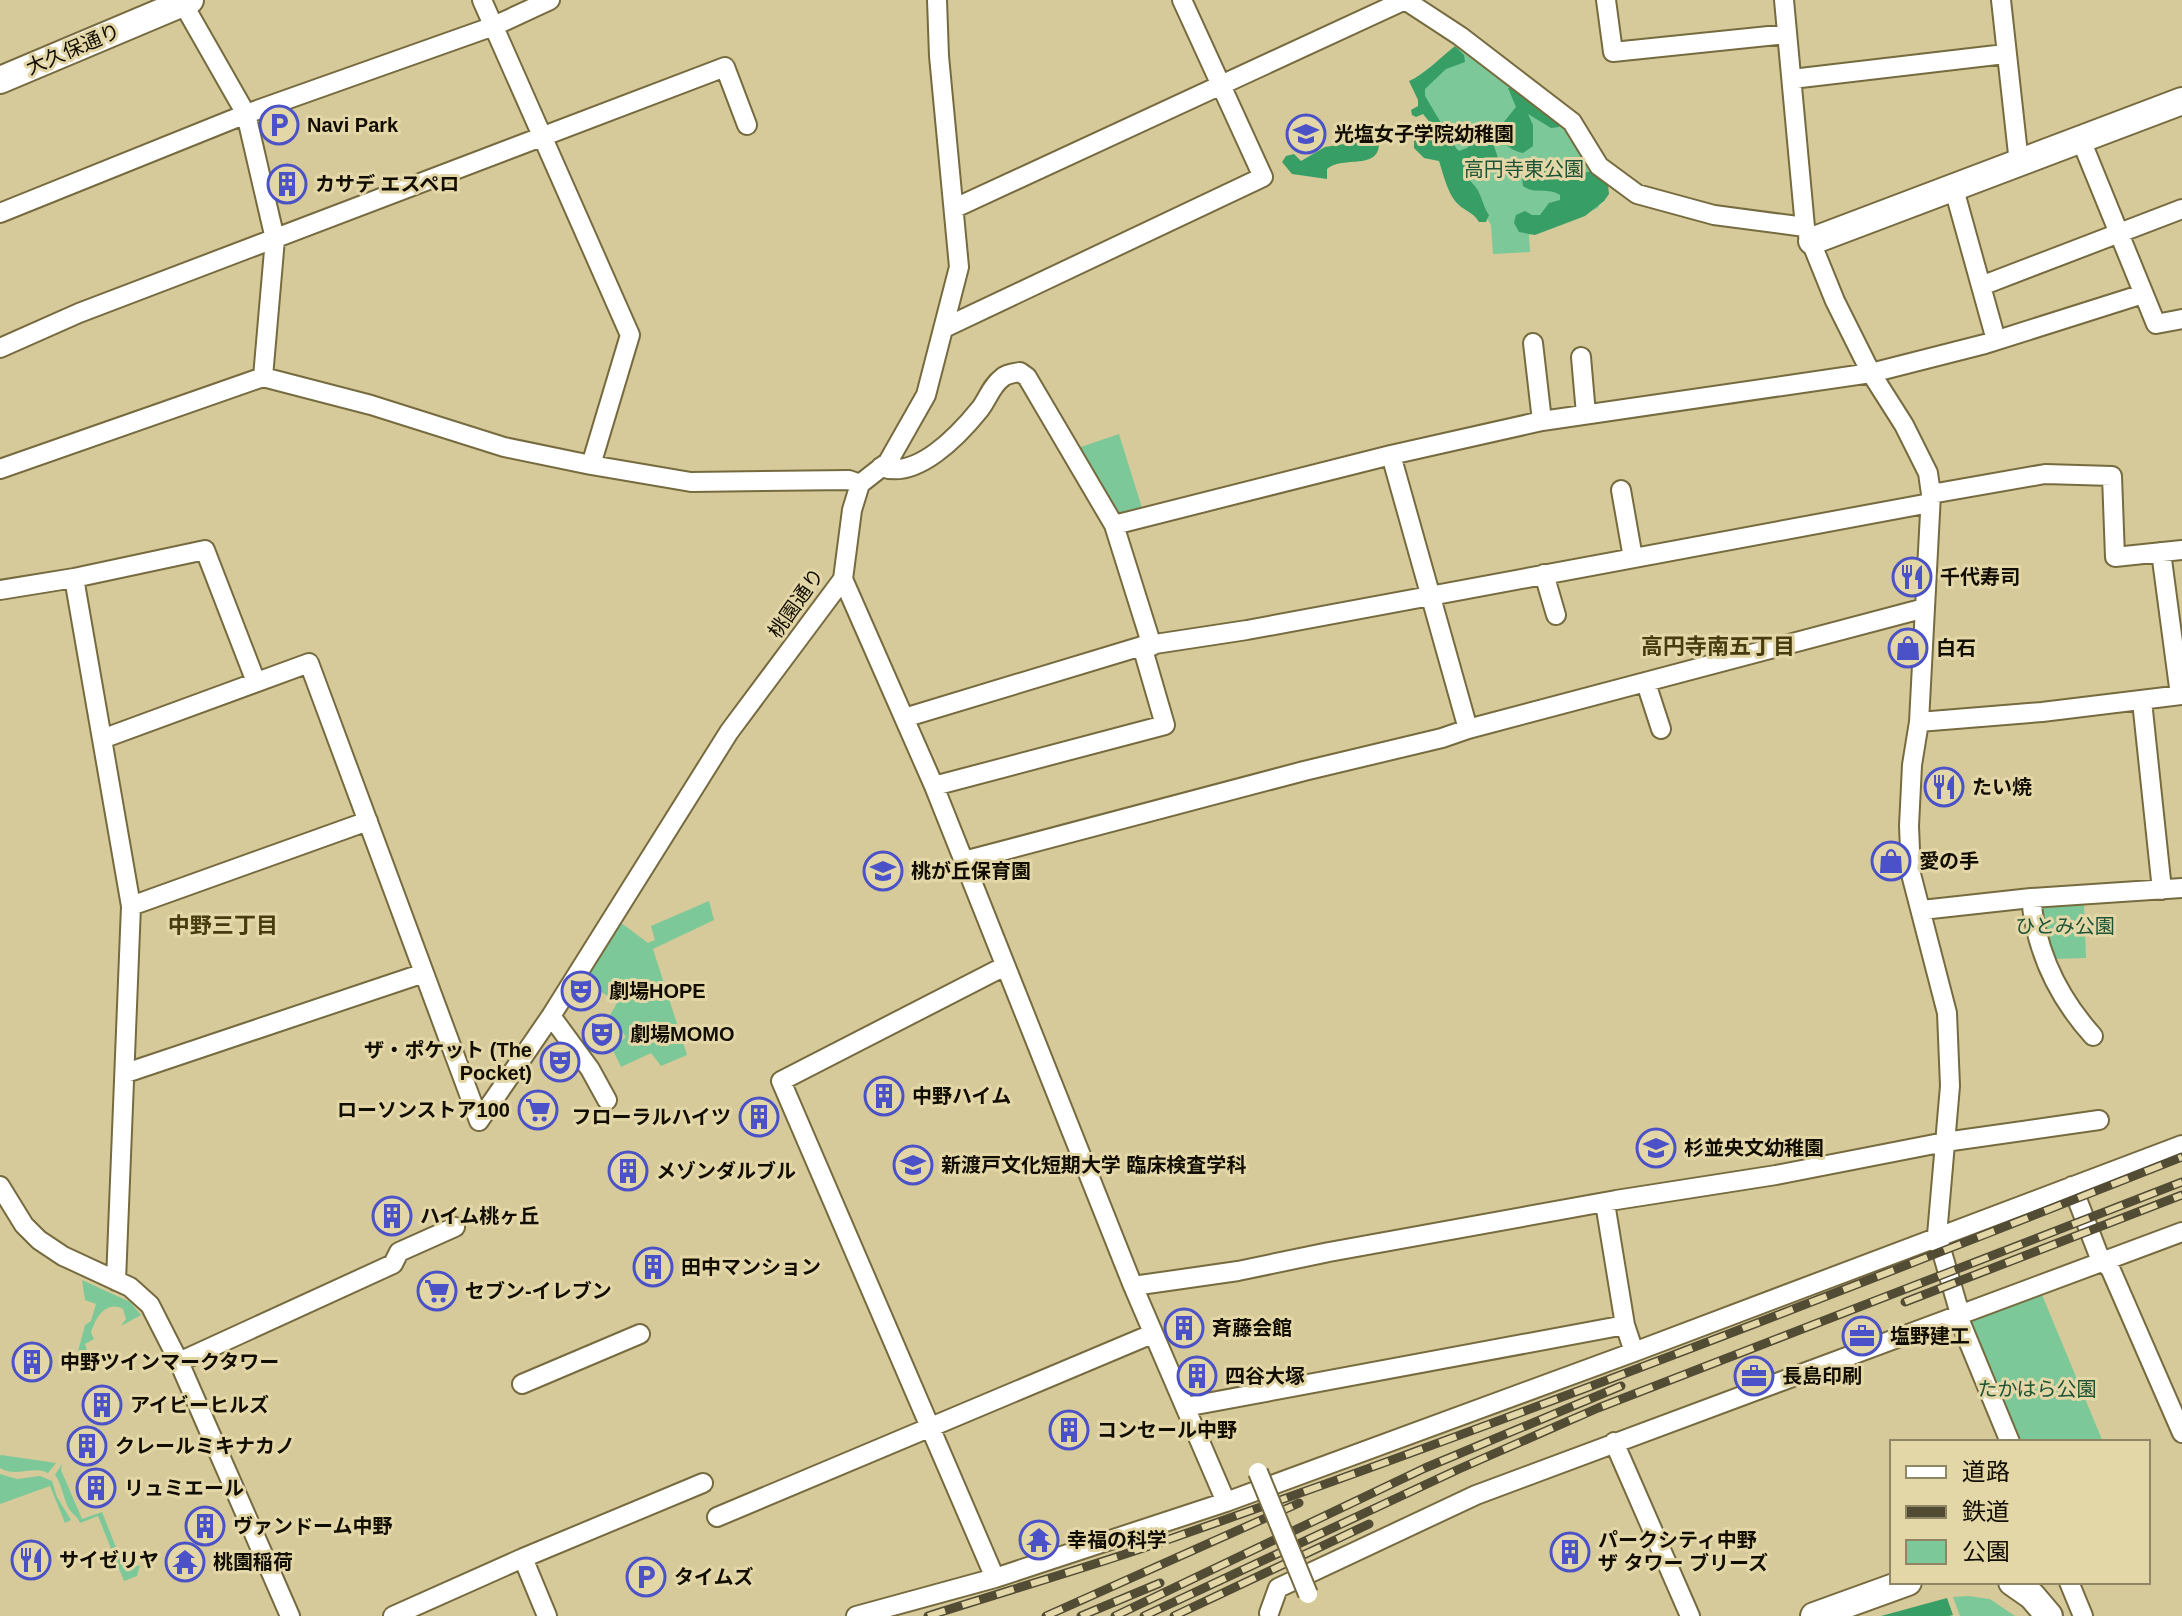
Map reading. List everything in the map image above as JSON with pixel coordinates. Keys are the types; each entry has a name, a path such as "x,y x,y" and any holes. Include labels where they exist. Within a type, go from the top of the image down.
{"street":[{"path":"482,0 630,335 591,465"},
{"path":"0,213 246,114 494,26 550,0"},
{"path":"0,469 263,377 371,405 504,447 591,465 691,482 849,480 860,484 888,462 926,395 959,267 939,56 937,0"},
{"path":"944,328 1263,177 1182,0"},
{"path":"955,208 1405,0 1460,36 1572,122 1599,166 1637,194 1714,215 1809,234 1954,189 2182,101"},
{"path":"1606,0 1613,52 1787,34"},
{"path":"1784,0 1809,234 1835,301 1871,373 1904,425 1928,473 1930,499 1919,722 1912,765 1909,826 1911,874 1947,1013 1950,1086 1937,1235 1960,1321 2009,1440"},
{"path":"2001,0 2019,163"},
{"path":"185,1 246,114 275,239 263,377"},
{"name":"大久保通り","path":"0,80 185,1"},
{"path":"1792,79 2005,54"},
{"path":"0,348 79,313 725,67 747,125"},
{"path":"2081,140 2156,324 2182,319"},
{"path":"1954,189 1996,340"},
{"path":"1981,286 2182,209"},
{"path":"1114,525 1391,455 1542,421 1871,373 1996,340 2143,294"},
{"path":"1533,343 1542,421"},
{"path":"1581,357 1586,414"},
{"path":"881,467 892,471 928,460 980,409 1000,378 1020,372 1027,377 1114,525 1165,725 934,786"},
{"path":"1391,455 1468,729"},
{"path":"904,718 1147,646 1633,558 2045,474 2112,476 2115,557 2182,550"},
{"name":"桃園通り","path":"424,973 479,1121 551,1016 729,732 843,579 852,510 860,484"},
{"path":"1621,490 1633,558"},
{"path":"0,590 205,550 256,682"},
{"path":"1919,722 2181,695 2161,552"},
{"path":"1544,574 1556,615"},
{"path":"74,578 131,906 116,1281"},
{"path":"843,579 934,786 1152,1334 1226,1502"},
{"path":"964,861 1328,764 1442,738 1925,608"},
{"path":"102,739 309,663 424,973 126,1073"},
{"path":"1646,683 1661,729"},
{"path":"2142,701 2162,890"},
{"path":"131,906 368,821"},
{"path":"1922,910 2031,898 2182,888"},
{"path":"2031,898 2041,952 2056,986 2075,1016 2093,1036"},
{"path":"995,1578 781,1081 1005,966"},
{"path":"551,1016 590,1069 607,1100"},
{"path":"1133,1286 1238,1271 1945,1142 2099,1120"},
{"path":"856,1616 995,1578 1226,1502 2182,1145"},
{"path":"0,1186 24,1225 39,1240 63,1256 142,1295 150,1305 179,1362 290,1616"},
{"path":"2072,1186 2101,1261 2110,1268 2182,1433"},
{"path":"1605,1203 1625,1325 1634,1352"},
{"path":"179,1362 393,1264 399,1252 455,1227"},
{"path":"1269,1613 1278,1588 1433,1513 1614,1442 2182,1232"},
{"path":"1185,1407 1625,1325"},
{"path":"522,1384 640,1334"},
{"path":"717,1517 1152,1334"},
{"path":"1614,1442 1690,1616"},
{"path":"1258,1472 1308,1594"},
{"path":"393,1616 703,1483"},
{"path":"523,1558 547,1616"},
{"path":"1814,1616 1902,1584"},
{"path":"2015,1584 2032,1596 2049,1616"},
{"path":"2070,1584 2083,1616"}],"green space":[{"path":"1455,46 1464,55 1465,62 1446,69 1425,89 1425,96 1459,151 1473,141 1484,139 1493,143 1498,158 1493,169 1475,170 1469,180 1489,215 1486,222 1479,222 1454,200 1439,161 1424,158 1414,148 1414,141 1431,130 1423,114 1412,115 1411,110 1418,106 1418,100 1409,81"},
{"name":"高円寺東公園","path":"1457,47 1564,126 1589,171 1607,186 1598,208 1529,235 1530,252 1493,254 1491,225 1410,82"},
{"path":"1508,88 1517,88 1560,118 1559,127 1551,128 1528,114 1533,125 1533,146 1523,153 1506,145 1499,128 1516,107"},
{"path":"1370,140 1379,143 1373,157 1334,165 1327,169 1327,179 1292,174 1282,162 1286,156 1294,154 1301,161 1325,147"},
{"path":"1535,162 1562,176 1592,171 1608,184 1609,194 1585,216 1535,235 1519,232 1514,223 1516,215 1525,211 1540,215 1549,203 1560,200 1560,195 1551,191 1523,186 1524,172"},
{"path":"1119,434 1142,508 1118,515 1075,449"},
{"path":"709,901 714,920 653,949 687,1055 661,1066 651,1053 621,1067 612,1048 626,1037 610,1015 617,1003 582,978 620,922 648,943 655,940 651,926"},
{"name":"ひとみ公園","path":"2084,904 2086,958 2053,959 2039,912 2043,907"},
{"path":"82,1280 130,1302 141,1315 121,1326 126,1319 123,1309 106,1309 93,1327 91,1333 94,1339 85,1344 89,1358 71,1367 62,1365 64,1357 76,1359 85,1325 91,1321 96,1304 85,1300"},
{"name":"たかはら公園","path":"2040,1290 2102,1440 2013,1440 1964,1318"},
{"path":"0,1456 56,1463 48,1473 36,1470 12,1472 0,1468"},
{"path":"62,1464 61,1470 82,1519 102,1512 125,1570 140,1565 137,1576 124,1581 98,1516 80,1523 69,1509 55,1475"},
{"path":"0,1474 17,1479 40,1476 52,1481 57,1497 71,1520 65,1523 50,1486 0,1504"},
{"path":"1953,1597 1990,1599 2015,1616 1960,1616"},
{"path":"1947,1598 1953,1615 1881,1616"}],"railway":[{"path":"928,1616 1135,1551 1420,1450 1802,1306 2182,1157"},
{"path":"1144,1616 1459,1469 1598,1408 2182,1182"},
{"path":"1905,1302 2182,1195"},
{"path":"1115,1616 1425,1468 1621,1386"},
{"path":"1046,1616 1299,1503"},
{"path":"1174,1616 1369,1524"},
{"path":"1081,1616 1160,1583"}],"place":[{"name":"Navi Park","path":"279,125"},
{"name":"光塩女子学院幼稚園","path":"1306,134"},
{"name":"カサデ エスペロ","path":"287,184"},
{"name":"千代寿司","path":"1912,577"},
{"name":"白石","path":"1908,648"},
{"name":"たい焼","path":"1944,787"},
{"name":"愛の手","path":"1891,861"},
{"name":"桃が丘保育園","path":"883,871"},
{"name":"劇場HOPE","path":"581,991"},
{"name":"劇場MOMO","path":"602,1034"},
{"name":"ザ・ポケット (The Pocket)","path":"560,1062"},
{"name":"中野ハイム","path":"884,1096"},
{"name":"ローソンストア100","path":"538,1110"},
{"name":"フローラルハイツ","path":"759,1117"},
{"name":"杉並央文幼稚園","path":"1656,1148"},
{"name":"新渡戸文化短期大学 臨床検査学科","path":"913,1165"},
{"name":"メゾンダルブル","path":"628,1171"},
{"name":"ハイム桃ヶ丘","path":"392,1216"},
{"name":"田中マンション","path":"653,1267"},
{"name":"セブン-イレブン","path":"437,1291"},
{"name":"斉藤会館","path":"1184,1328"},
{"name":"塩野建工","path":"1862,1336"},
{"name":"中野ツインマークタワー","path":"32,1362"},
{"name":"四谷大塚","path":"1197,1376"},
{"name":"長島印刷","path":"1754,1376"},
{"name":"アイビーヒルズ","path":"102,1405"},
{"name":"コンセール中野","path":"1069,1430"},
{"name":"クレールミキナカノ","path":"87,1446"},
{"name":"リュミエール","path":"96,1488"},
{"name":"ヴァンドーム中野","path":"205,1526"},
{"name":"幸福の科学","path":"1039,1540"},
{"name":"パークシティ中野 ザ タワー ブリーズ","path":"1570,1552"},
{"name":"サイゼリヤ","path":"31,1560"},
{"name":"桃園稲荷","path":"185,1562"},
{"name":"タイムズ","path":"646,1577"}],"district":[{"name":"高円寺南五丁目","path":"1718,646"},
{"name":"中野三丁目","path":"223,925"}]}
